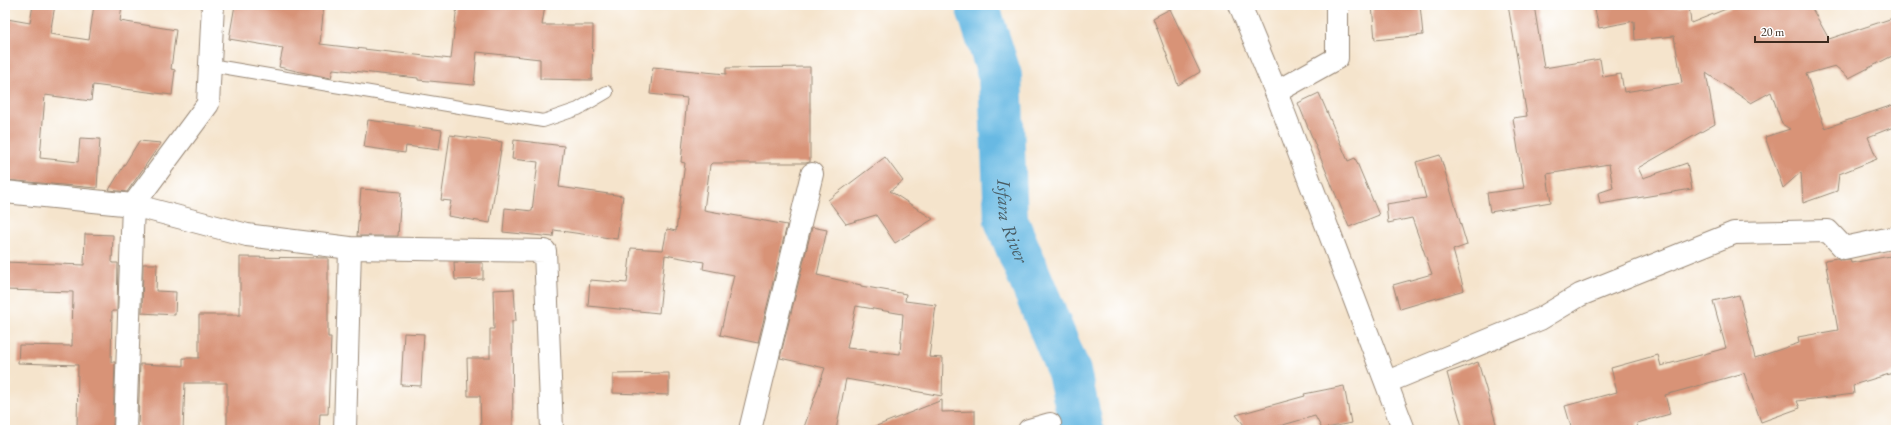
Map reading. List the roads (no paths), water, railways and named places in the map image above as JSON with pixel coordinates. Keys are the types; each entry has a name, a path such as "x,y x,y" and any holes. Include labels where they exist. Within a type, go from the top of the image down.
{"street":[{"path":"125,430 133,205 208,104 213,5"},
{"path":"1240,5 1276,92 1404,430"},
{"path":"1276,92 1337,58 1337,5"},
{"path":"750,430 812,174"},
{"path":"5,192 133,205 247,235 350,248 545,251 552,430"},
{"path":"1387,382 1540,319 1580,294 1734,233 1828,231 1844,248 1896,237"},
{"path":"345,430 350,248"},
{"path":"1029,430 1050,424"}],"lane":[{"path":"210,65 543,121 578,110 607,92"}],"waterway":[{"name":"Isfara River","path":"977,5 1000,76 1006,220 1069,372 1082,430"}]}
